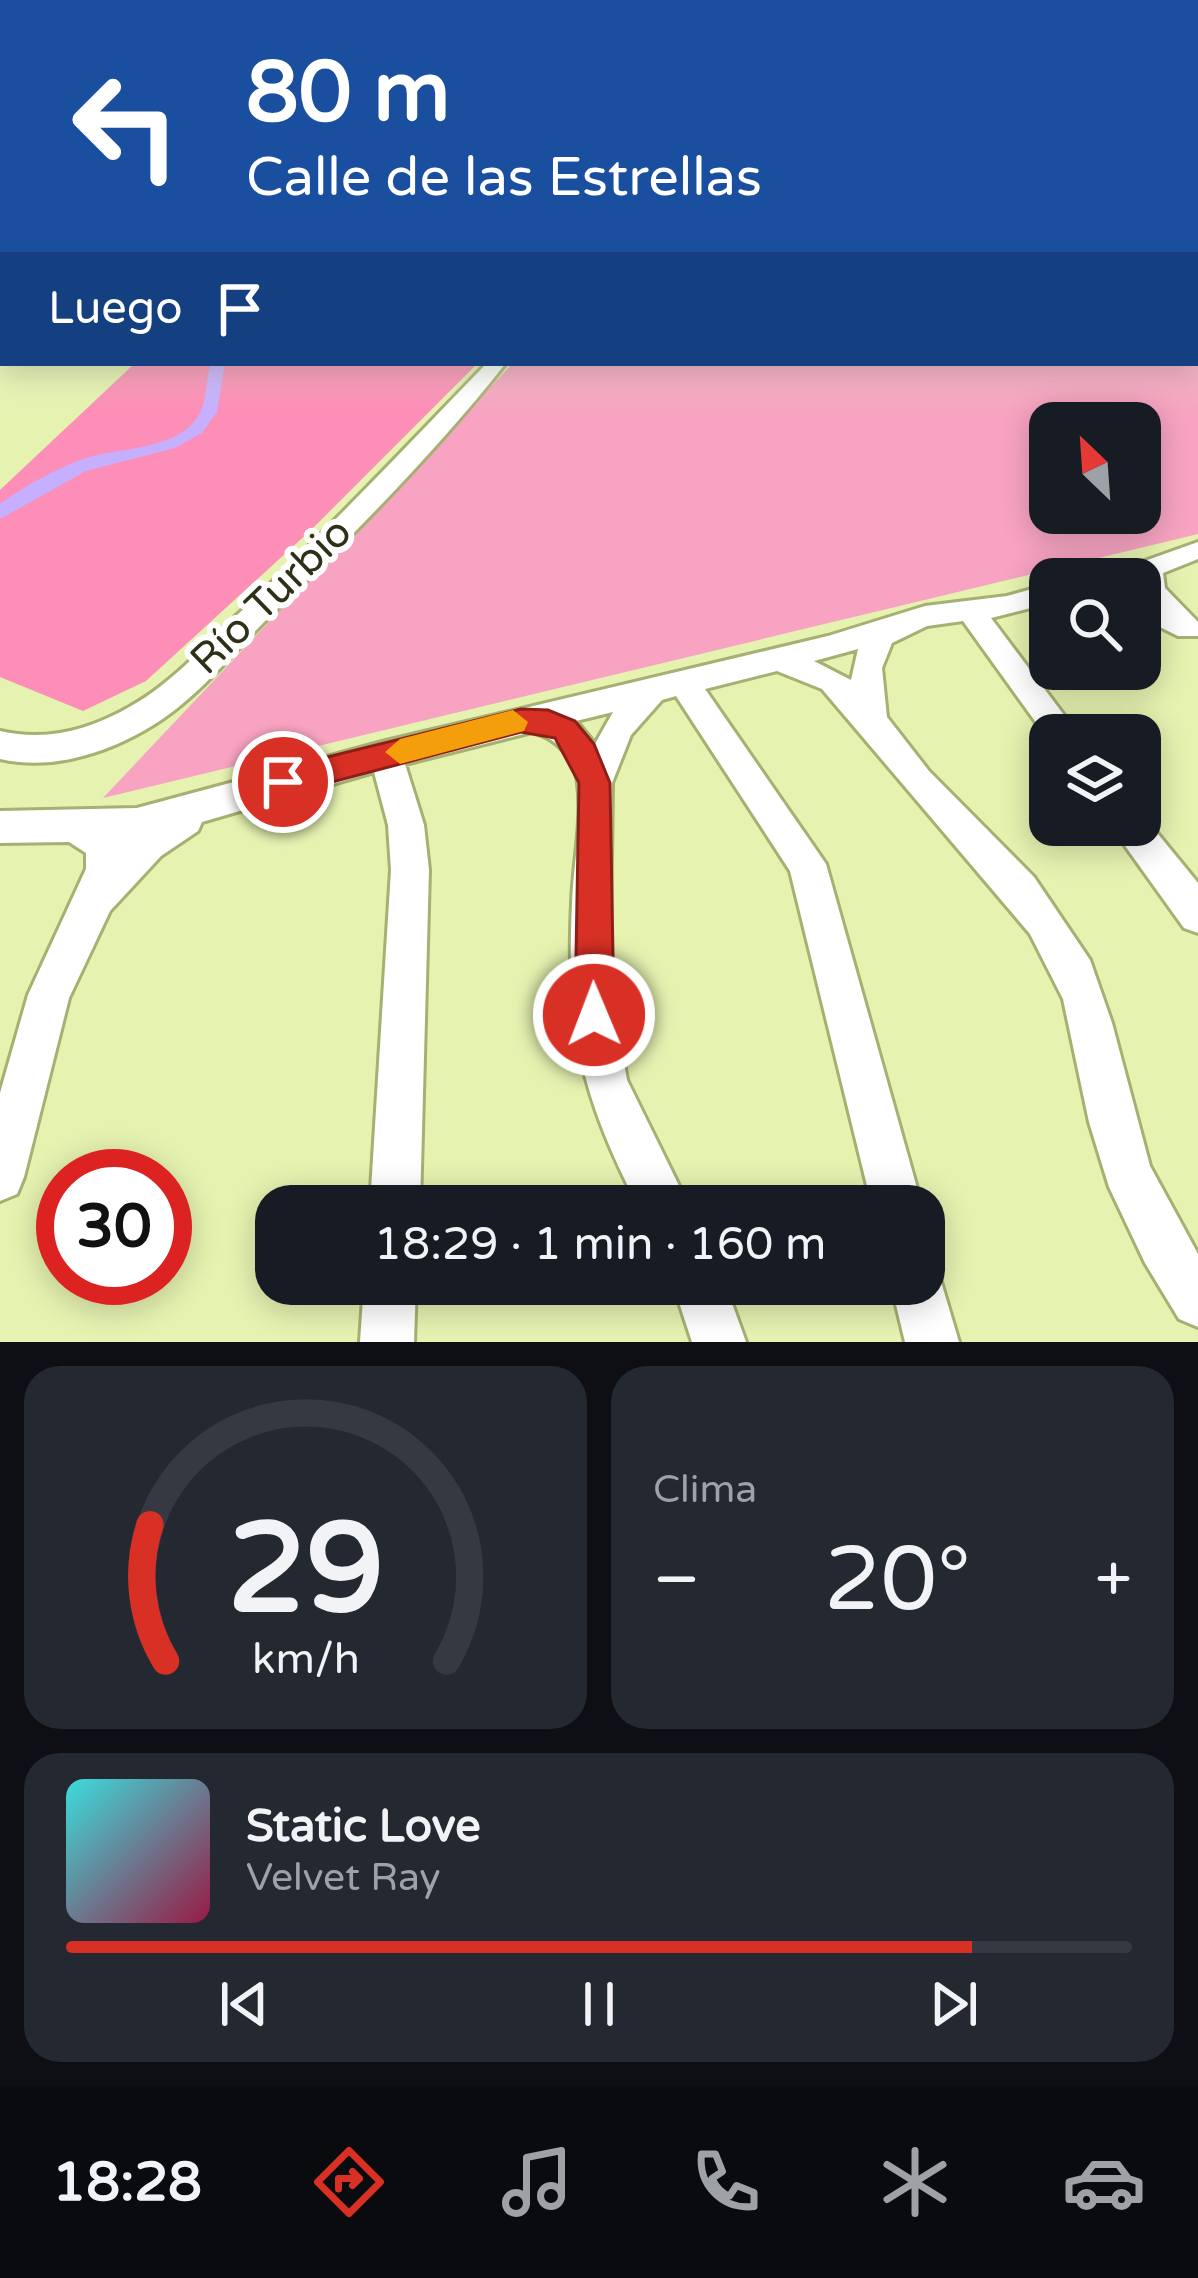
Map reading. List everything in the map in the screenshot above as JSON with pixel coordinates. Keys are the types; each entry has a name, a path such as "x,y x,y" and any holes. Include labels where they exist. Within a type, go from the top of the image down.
{"street":[{"name":"Río Turbio","path":"0,745 22,751 58,748 100,736 152,710 312,560 494,366"},
{"path":"1161,564 1198,550"},
{"path":"0,826 137,824 521,720 667,687 893,626 1029,597"},
{"path":"1161,600 1193,633"},
{"path":"970,610 1047,714"},
{"path":"1161,616 1193,633"},
{"path":"872,720 866,661 874,640 893,626"},
{"path":"771,658 833,681 872,720 917,787 1004,871 1046,922 1066,956 1092,1029 1119,1147 1155,1229 1198,1300"},
{"path":"653,1185 614,1108 598,1044 593,988 595,783 618,728 667,687"},
{"path":"667,687 807,864 891,1185"},
{"path":"521,720 548,722 572,736 595,783"},
{"path":"386,755 406,825 410,870 395,1185"},
{"path":"96,898 148,844 227,798"},
{"path":"0,1177 24,1104 50,995 105,869 104,845 79,828"},
{"path":"1147,846 1198,914"},
{"path":"387,1342 389,1305"},
{"path":"706,1305 719,1342"},
{"path":"922,1305 932,1342"}],"shaded area":[{"path":"132,366 475,366 311,530 146,681 83,711 0,677 0,490"},
{"path":"510,366 1198,366 1198,534 1098,558 1029,558 1029,575 103,798"}],"waterway":[{"path":"0,513 32,490 79,467 183,438 209,412 217,366"}],"slow traffic":[{"path":"400,752 513,722"}],"route":[{"path":"283,782 521,720 557,724 584,753 595,783 594,1015"}]}
